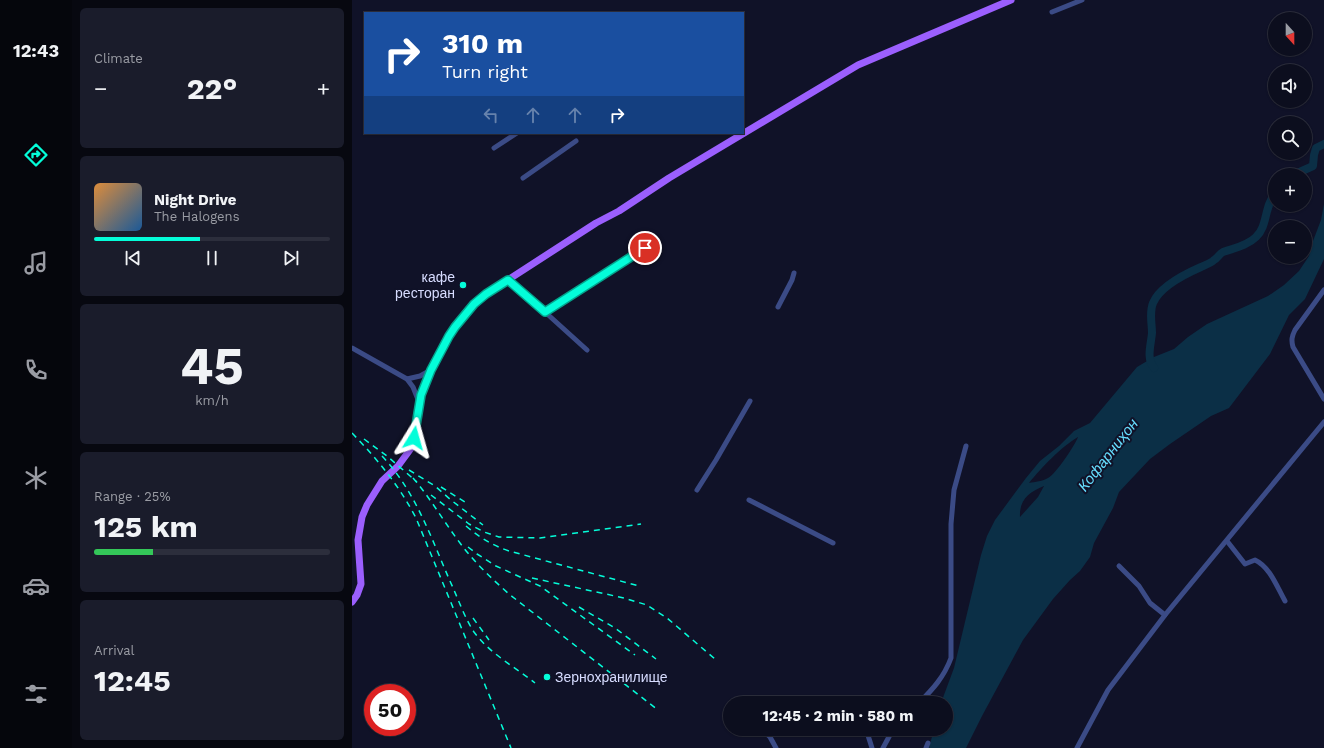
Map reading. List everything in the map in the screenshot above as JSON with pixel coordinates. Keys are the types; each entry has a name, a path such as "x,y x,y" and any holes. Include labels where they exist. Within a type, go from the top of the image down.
{"main road":[{"path":"744,133 858,65 1011,0"},
{"path":"352,602 357,595 361,584 358,540 362,517 367,505 382,481 398,466 412,446 421,395 431,370 449,336 466,312 481,298 596,223 619,211 669,178 743,134"}],"street":[{"path":"1052,12 1082,0"},
{"path":"494,148 515,134"},
{"path":"523,178 576,141"},
{"path":"545,312 645,248"},
{"path":"778,307 794,273"},
{"path":"508,280 587,350"},
{"path":"1324,290 1295,330 1291,341 1324,399"},
{"path":"352,348 407,379 413,387 419,403"},
{"path":"407,379 420,376 431,370"},
{"path":"697,490 750,401"},
{"path":"1077,748 1108,690 1165,615 1324,422"},
{"path":"926,696 941,680 951,658 951,524 954,490 966,446"},
{"path":"749,500 833,543"},
{"path":"1227,541 1245,564 1255,560 1262,565 1273,579 1285,601"},
{"path":"1119,566 1139,586 1150,603 1165,615"},
{"path":"769,736 776,748"},
{"path":"868,736 872,748"},
{"path":"883,748 889,736"}],"water":[{"name":"Кофарниҳон","path":"1324,204 1324,259 1305,299 1289,315 1270,354 1229,408 1211,416 1150,459 1119,492 1113,508 1094,543 1090,557 1080,571 1053,599 1023,640 966,748 929,748 932,736 953,736 953,696 944,696 954,668 981,555 987,536 995,520 1026,478 1040,461 1059,446 1074,431 1090,423 1137,367 1154,357 1174,349 1207,324 1268,296 1284,285 1299,271 1304,264 1312,264 1313,241 1321,220","holes":["1078,437 1056,471 1048,478 1029,483 1052,458","1044,486 1038,497 1020,517 1021,506 1026,497"]}],"waterway":[{"path":"1309,168 1313,166 1316,148 1324,144"},
{"path":"1154,368 1150,360 1152,333 1151,310 1156,297 1174,281 1211,262 1223,252 1245,245 1256,237 1260,232 1268,207"}],"railway":[{"path":"352,433 387,473 402,494 416,518 511,748"},
{"path":"364,439 387,456 417,482"},
{"path":"382,456 405,486 424,520 463,612 474,632 487,647 535,683"},
{"path":"409,470 435,486 483,525"},
{"path":"413,478 465,550 496,582 509,594 658,710"},
{"path":"441,487 468,504"},
{"path":"431,495 469,524 484,532 499,537 540,538 641,524"},
{"path":"466,526 486,541 509,551 639,586"},
{"path":"468,547 496,566 540,586 635,655"},
{"path":"532,578 624,598 647,605 667,618 715,659"},
{"path":"579,607 615,628 656,659"},
{"path":"473,618 489,640"}],"place":[{"name":"кафе ресторан","path":"463,285"},
{"name":"Зернохранилище","path":"547,677"}],"route":[{"path":"414,438 419,403 431,370 455,327 466,312 481,298 508,280 545,312 645,248"}]}
